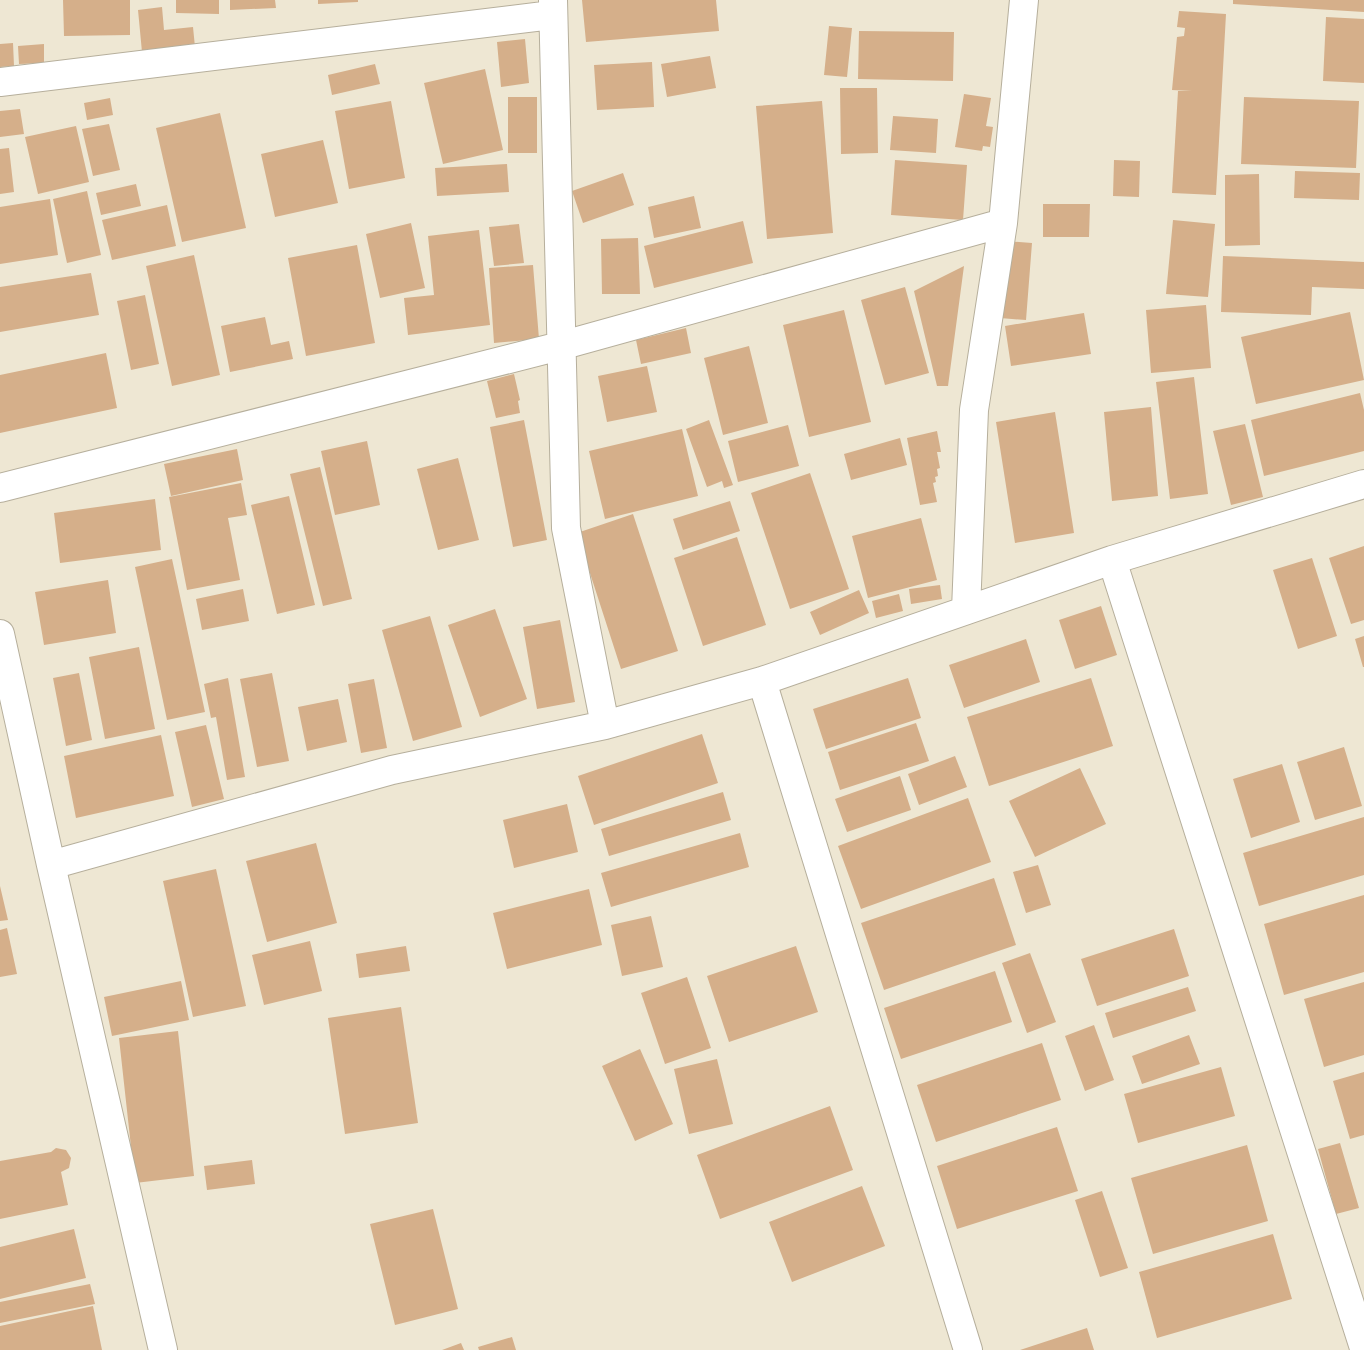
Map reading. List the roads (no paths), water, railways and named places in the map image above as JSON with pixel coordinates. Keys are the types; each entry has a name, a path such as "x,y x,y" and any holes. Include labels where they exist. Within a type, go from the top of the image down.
{"street":[{"path":"966,610 974,410 1003,223 1024,0"},
{"path":"0,82 552,7 566,528 605,725"},
{"path":"0,488 560,346 1003,223"},
{"path":"51,865 392,770 605,725 762,681 1112,560 1364,484"},
{"path":"1112,560 1364,1348"},
{"path":"0,634 51,865 163,1350"},
{"path":"762,681 968,1350"}]}
